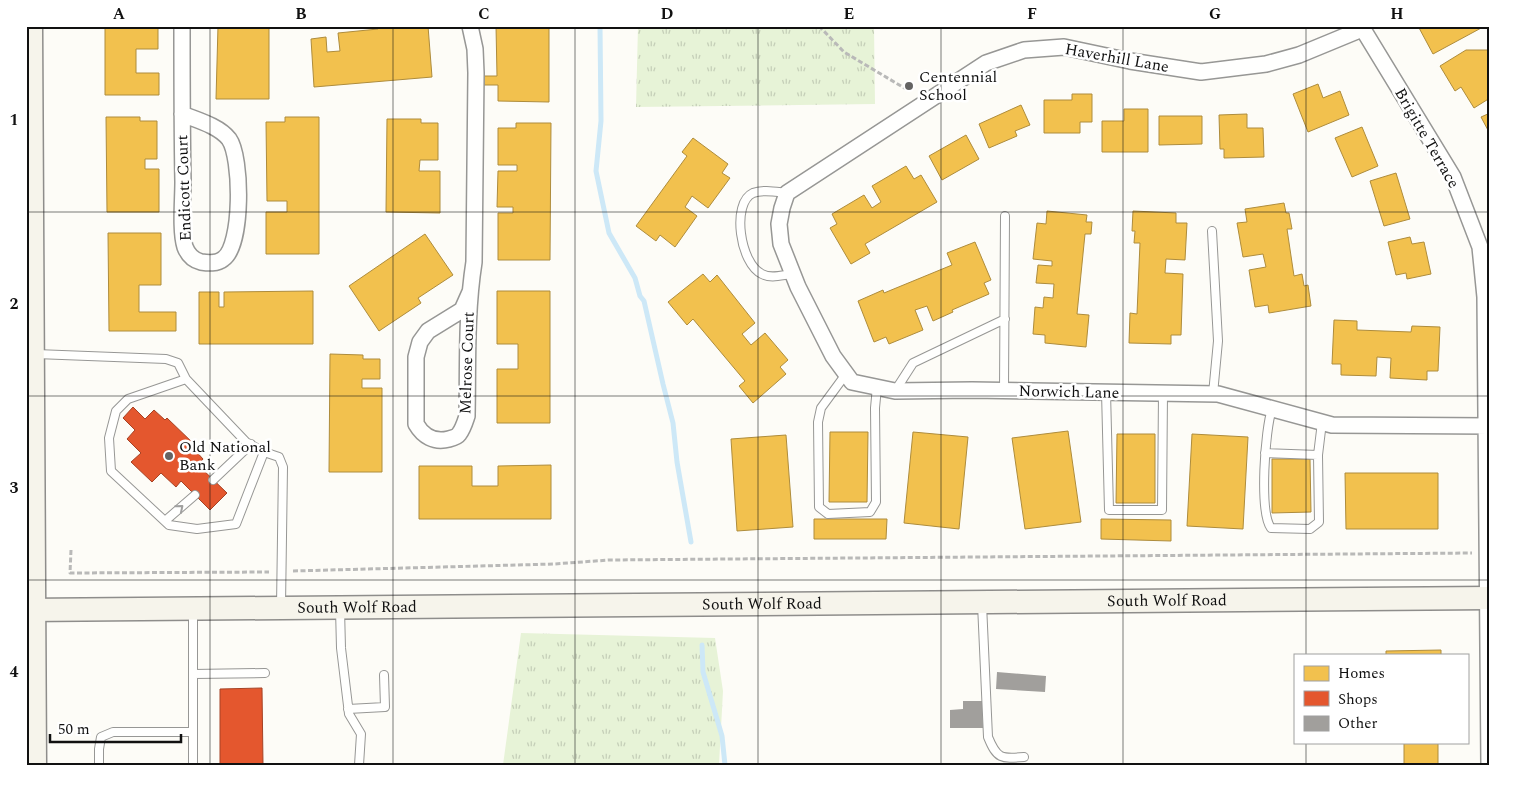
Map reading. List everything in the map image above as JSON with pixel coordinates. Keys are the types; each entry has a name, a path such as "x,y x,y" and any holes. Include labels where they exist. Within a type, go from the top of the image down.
{"main road":[{"path":"30,26 29,329 33,354 30,407 30,610 31,731 35,765"},
{"name":"South Wolf Road","path":"30,610 1489,598"}],"street":[{"name":"Endicott Court","path":"182,26 182,114 183,226 185,247 191,257 202,262 214,263 224,259 235,239 238,164 229,139 213,128 182,114"},
{"name":"Melrose Court","path":"470,26 475,49 476,73 474,262 470,292 467,416 458,436 447,440 428,438 416,424 416,357 420,342 428,331 462,310 470,292"},
{"name":"Haverhill Lane","path":"787,194 986,63 1024,50 1064,47 1130,61 1201,72 1275,62 1299,56 1361,28"},
{"name":"Brigitte Terrace","path":"1361,28 1453,177 1480,247 1485,297 1489,765"},
{"name":"Norwich Lane","path":"787,194 782,208 780,224 781,244 792,274 833,356 852,382 896,391 1213,394 1332,425 1487,426"}],"lane":[{"path":"787,194 760,191 752,193 747,197 743,205 741,231 742,245 747,258 761,274 770,277 792,274"},
{"path":"1004,391 1005,216"},
{"path":"1212,231 1218,341 1213,394"},
{"path":"896,391 913,363 1005,319"},
{"path":"33,354 166,359 178,363 186,380 246,442 264,452 279,457 283,467 281,608"},
{"path":"846,374 821,408 818,422 819,507 828,514 870,512 876,502 875,408 877,387"},
{"path":"186,380 128,399 116,411 109,438 111,471 169,525 198,529 236,524 264,452"},
{"path":"1106,392 1109,510 1162,510 1163,394"},
{"path":"1272,409 1268,420 1265,453 1266,519 1271,528 1310,529 1319,522 1318,455 1322,422"},
{"path":"213,480 251,444"},
{"path":"1265,453 1318,455"},
{"path":"165,521 195,495"},
{"path":"982,602 988,737 994,752 1006,759 1024,757"},
{"path":"340,607 341,648 348,709 349,714 362,734 359,765"},
{"path":"193,608 193,765"},
{"path":"193,674 266,673"},
{"path":"348,709 385,707 384,675"},
{"path":"99,765 99,749 102,737 113,732 193,732"}],"path":[{"path":"818,26 844,52 906,89"},
{"path":"71,550 70,573 281,572 554,564 609,560 1487,553"}],"green space":[{"path":"638,26 874,26 875,104 636,107"},
{"path":"521,633 715,638 723,691 719,765 503,765"}],"building: Homes":[{"path":"105,26 158,26 158,49 136,49 136,73 159,73 159,95 105,95"},
{"path":"218,26 269,26 269,99 216,99"},
{"path":"428,26 432,77 314,87 311,39 326,37 327,52 340,51 338,33 378,29 378,27"},
{"path":"496,26 549,26 549,102 498,101 498,85 484,85 484,76 497,76"},
{"path":"1418,26 1483,26 1483,27 1433,54"},
{"path":"1466,50 1490,50 1490,98 1474,108 1461,87 1455,91 1440,66"},
{"path":"1318,84 1323,98 1340,91 1349,115 1308,132 1293,94"},
{"path":"1072,94 1092,94 1092,122 1080,122 1080,133 1044,133 1044,100 1072,100"},
{"path":"1021,105 1030,125 1015,131 1017,136 989,148 979,124"},
{"path":"1124,109 1148,109 1148,152 1102,152 1102,121 1124,121"},
{"path":"1490,113 1490,134 1481,117"},
{"path":"1247,114 1247,128 1263,128 1264,157 1224,158 1224,149 1220,149 1219,115"},
{"path":"1159,116 1202,116 1202,144 1159,145"},
{"path":"106,117 140,117 140,121 157,121 157,159 145,159 145,169 159,169 159,212 107,212"},
{"path":"285,117 319,117 319,254 266,254 266,212 287,212 287,201 267,201 266,122 285,122"},
{"path":"387,119 421,119 421,123 438,123 438,160 420,160 419,171 440,171 440,213 386,212"},
{"path":"516,123 551,123 550,260 498,260 498,213 513,213 513,207 497,207 498,171 517,171 517,165 498,165 498,128 516,128"},
{"path":"1362,127 1378,166 1352,177 1335,138"},
{"path":"966,135 979,159 942,180 929,156"},
{"path":"693,138 728,164 722,173 730,178 708,208 692,196 685,207 697,216 675,247 660,235 656,241 636,226 687,156 682,152"},
{"path":"906,166 914,179 921,175 937,202 865,244 870,253 851,264 830,228 837,224 832,214 864,195 872,208 881,202 872,186"},
{"path":"1396,173 1410,219 1384,226 1370,181"},
{"path":"1284,203 1286,213 1289,213 1292,229 1287,229 1294,276 1302,274 1304,286 1308,285 1311,306 1269,313 1268,305 1255,307 1249,270 1266,267 1263,254 1243,257 1237,223 1247,222 1245,209"},
{"path":"1047,211 1087,215 1086,222 1092,222 1091,234 1085,234 1077,314 1089,315 1086,347 1045,343 1045,335 1033,334 1035,307 1043,308 1044,297 1053,298 1054,284 1036,283 1038,265 1052,266 1052,261 1033,259 1037,223 1046,224"},
{"path":"1133,211 1176,213 1176,223 1187,223 1185,260 1166,259 1165,273 1183,274 1181,335 1171,335 1171,344 1129,343 1130,313 1137,314 1140,243 1134,243 1135,231 1132,231"},
{"path":"108,233 161,233 161,285 139,285 139,312 176,312 176,331 109,331"},
{"path":"425,234 453,275 418,298 421,303 379,331 349,286"},
{"path":"1410,237 1412,244 1424,242 1431,274 1407,279 1406,273 1396,275 1388,242"},
{"path":"975,242 991,280 984,283 989,294 952,310 953,312 933,321 927,306 915,310 923,330 889,344 886,337 874,342 858,301 883,290 884,293 952,265 947,253"},
{"path":"703,274 710,282 717,275 755,323 742,334 751,345 765,333 788,360 780,367 786,374 753,403 739,386 745,381 693,319 687,325 668,302"},
{"path":"313,291 313,344 199,344 199,292 219,292 219,307 224,307 224,292"},
{"path":"497,291 550,291 550,423 497,423 497,369 518,369 518,344 497,344"},
{"path":"1334,320 1357,321 1357,330 1411,332 1412,326 1440,327 1438,371 1427,371 1427,380 1390,378 1391,358 1377,357 1376,376 1341,375 1341,364 1332,364"},
{"path":"330,354 363,355 363,359 380,359 380,379 362,379 362,388 382,388 382,472 329,472"},
{"path":"1068,431 1081,522 1025,529 1012,438"},
{"path":"830,432 868,432 867,502 829,502"},
{"path":"913,432 968,437 959,529 904,523"},
{"path":"1117,434 1155,434 1155,503 1116,503"},
{"path":"1192,434 1248,437 1243,529 1187,526"},
{"path":"786,435 793,527 737,531 731,439"},
{"path":"1272,459 1310,459 1311,512 1272,513"},
{"path":"551,465 551,519 419,519 419,466 472,466 472,486 498,486 498,466"},
{"path":"1345,473 1438,473 1438,529 1346,529"},
{"path":"814,519 887,519 886,539 814,539"},
{"path":"1101,519 1171,520 1171,541 1101,539"},
{"path":"1441,650 1441,654 1386,654 1386,651"},
{"path":"1404,744 1438,744 1438,765 1404,765"}],"building: Shops":[{"name":"Old National Bank","path":"133,407 145,419 154,410 165,420 167,418 195,445 193,448 203,459 198,465 227,493 210,510 181,481 176,487 161,473 152,482 131,462 141,453 127,439 135,430 123,418"},
{"path":"262,688 263,765 220,765 220,689"}],"building: Other":[{"path":"997,672 1046,676 1045,692 996,689"},
{"path":"963,701 982,701 983,728 950,728 950,710 963,709"}],"waterway":[{"path":"600,26 601,121 596,171 609,233 635,278 640,296 644,301 673,423 677,462 691,542"},
{"path":"702,645 703,672 722,736 725,765"}],"place":[{"name":"Centennial School","path":"909,86"},
{"name":"Old National Bank","path":"169,456"}]}
